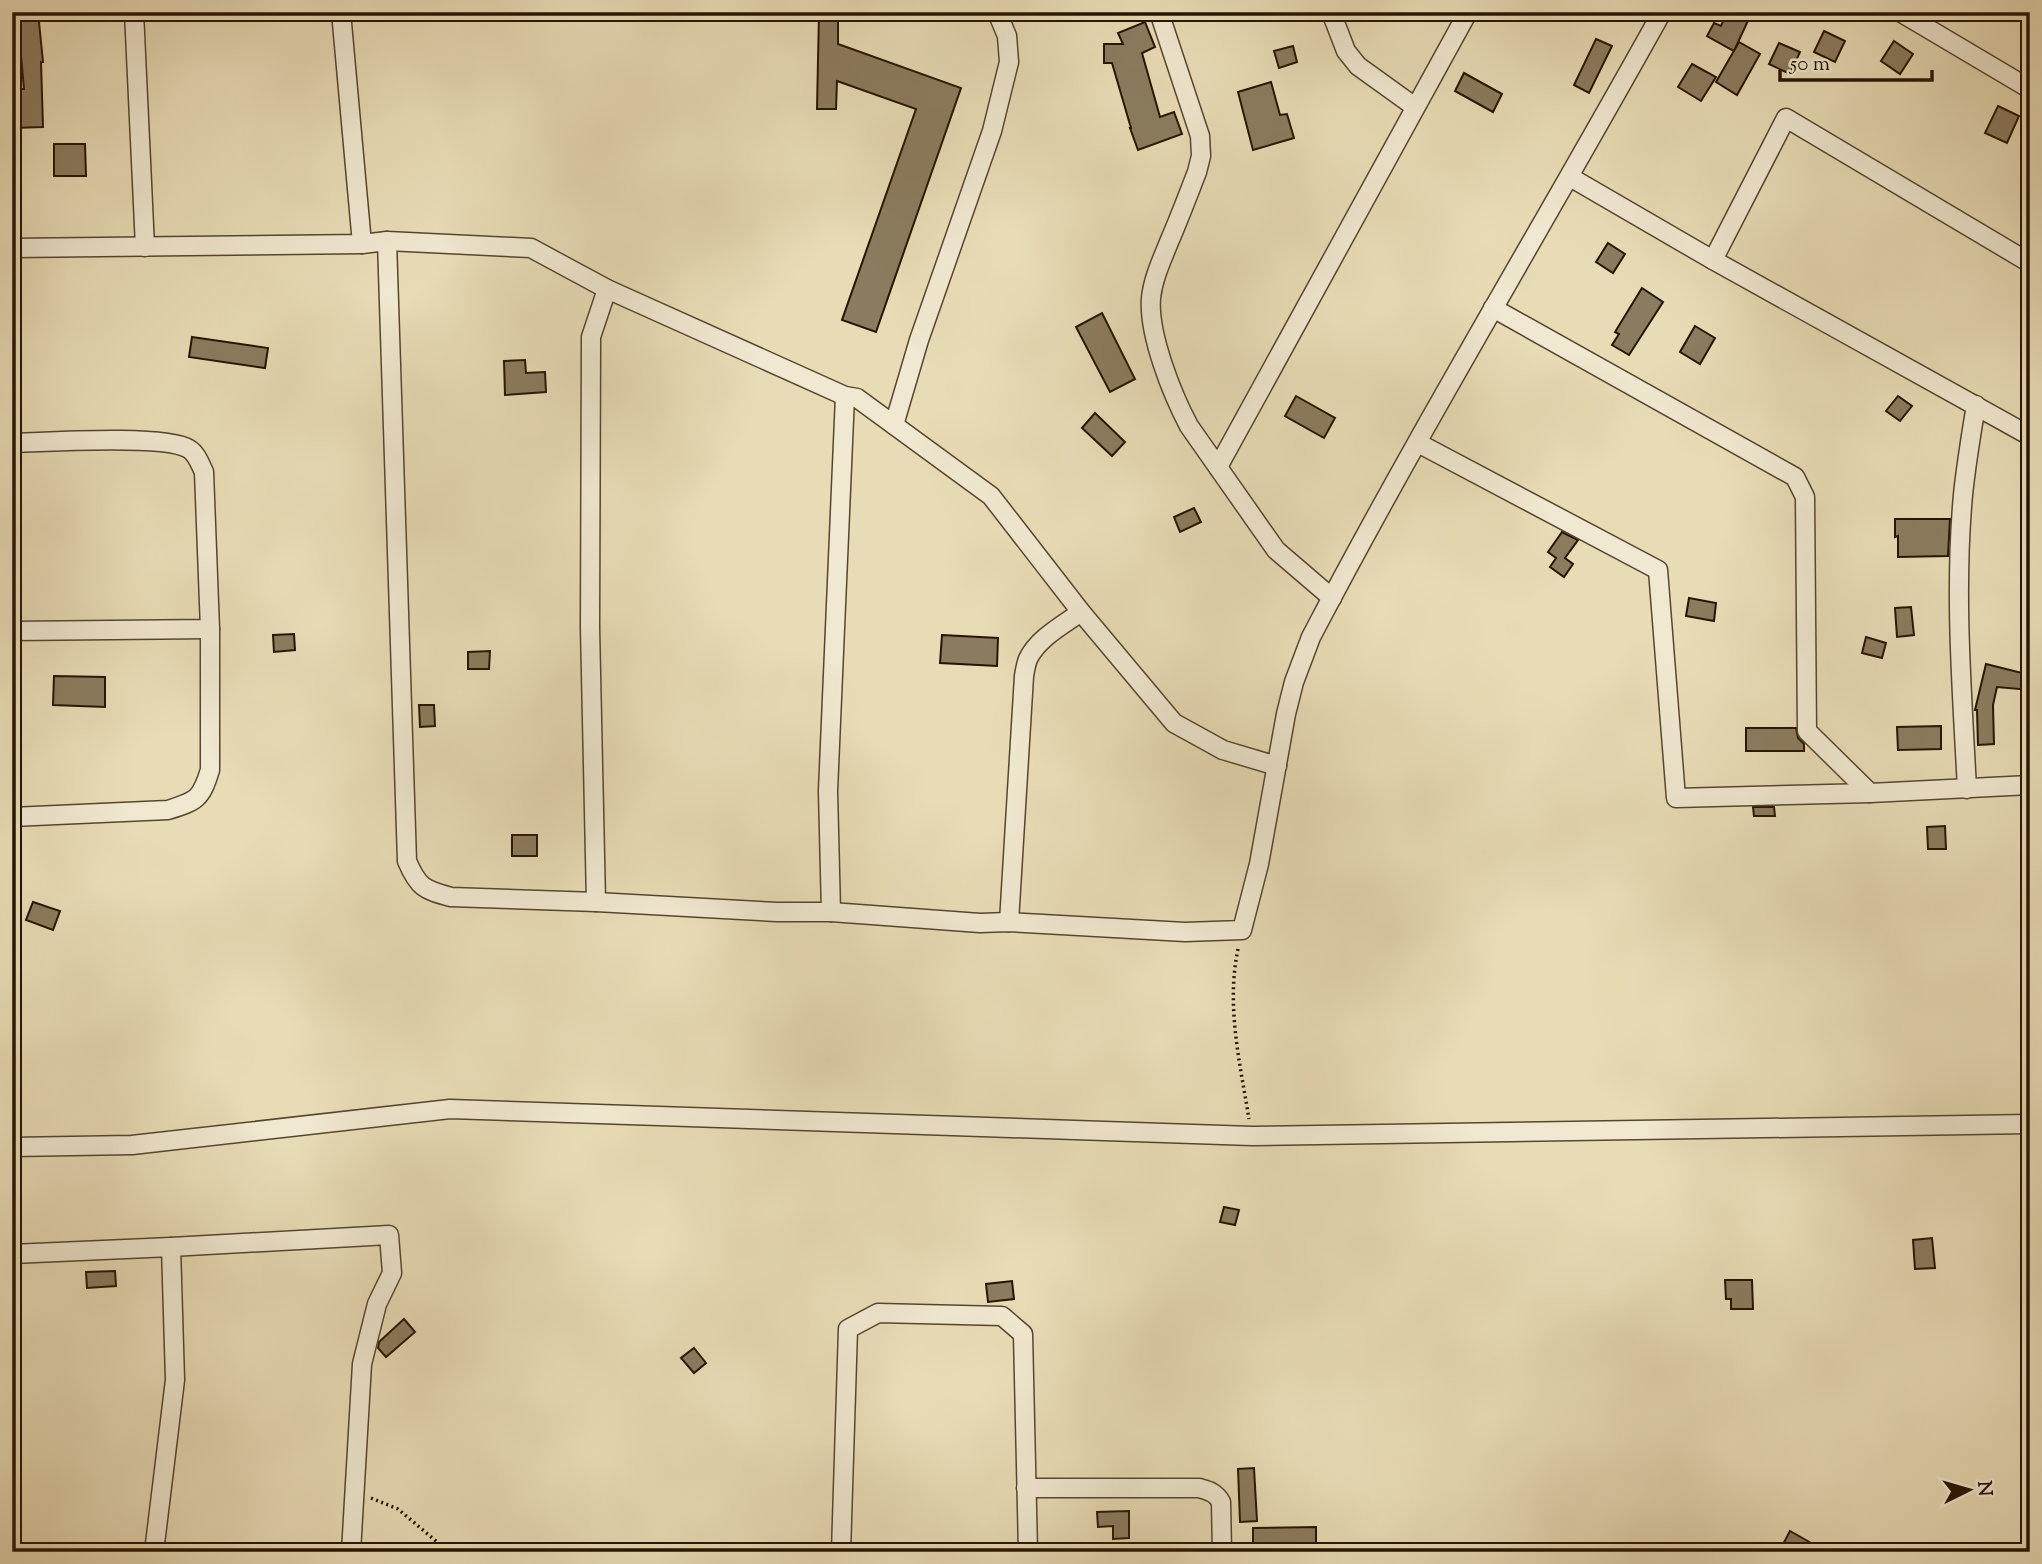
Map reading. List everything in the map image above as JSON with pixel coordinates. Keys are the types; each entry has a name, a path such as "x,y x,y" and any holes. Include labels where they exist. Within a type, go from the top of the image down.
{"street":[{"path":"134,12 145,247"},
{"path":"341,12 362,244"},
{"path":"894,425 919,340 992,131 1009,62 1007,36 997,12"},
{"path":"1159,12 1200,136 1201,156 1156,274 1151,298 1155,338 1178,405 1189,426 1276,550 1332,598"},
{"path":"1331,12 1346,51 1359,66 1415,107"},
{"path":"1218,467 1468,12"},
{"path":"387,241 407,861 421,886 430,892 451,897 777,912 831,912 980,923 1009,922 1185,932 1242,930 1259,864 1286,714 1294,682 1311,637 1493,308 1662,12"},
{"path":"1900,12 2030,89"},
{"path":"1713,260 1786,118 2030,263"},
{"path":"1570,177 1713,260 2030,436"},
{"path":"12,248 362,244 387,241 531,248 607,289 845,396 857,398 991,496 1081,612 1174,723 1223,750 1277,766"},
{"path":"596,902 590,628 591,337 607,289"},
{"path":"1493,308 1796,477 1805,497 1807,731 1870,793"},
{"path":"831,912 828,791 845,396"},
{"path":"1967,789 1959,647 1959,580 1963,495 1976,405"},
{"path":"12,443 151,440 190,450 199,460 204,472 210,629 210,770 204,791 197,798 169,810 12,817"},
{"path":"1418,443 1658,570 1676,798 1870,793 2030,785"},
{"path":"1009,922 1024,676 1028,659 1037,647 1081,612"},
{"path":"12,631 210,629"},
{"path":"12,1147 132,1145 450,1109 1252,1136 2030,1124"},
{"path":"12,1254 389,1235 392,1273 377,1304 362,1364 351,1552"},
{"path":"154,1552 175,1380 171,1247"},
{"path":"841,1552 848,1329 878,1313 1002,1316 1023,1334 1028,1552"},
{"path":"1026,1488 1199,1488 1212,1491 1221,1503 1222,1552"}],"path":[{"path":"1242,930 1235,962 1233,1012 1252,1136"},
{"path":"356,1493 398,1508 449,1552"}],"building":[{"path":"17,12 38,12 43,62 43,127 12,128 12,89 24,89"},
{"path":"819,12 838,12 838,44 961,88 876,332 842,320 916,109 837,81 836,109 817,109"},
{"path":"1727,12 1752,12 1734,51 1707,36 1714,23 1721,26"},
{"path":"1145,22 1155,47 1142,53 1160,117 1174,112 1182,134 1138,150 1112,63 1104,63 1104,44 1123,44 1118,33"},
{"path":"1824,31 1845,41 1835,62 1814,52"},
{"path":"1596,39 1612,46 1589,93 1574,85"},
{"path":"1894,41 1913,54 1900,74 1881,61"},
{"path":"1739,42 1760,54 1737,95 1716,82"},
{"path":"1779,43 1800,52 1790,74 1769,64"},
{"path":"1293,46 1297,62 1279,68 1274,51"},
{"path":"1692,64 1716,77 1701,101 1678,87"},
{"path":"1464,73 1502,94 1493,112 1455,91"},
{"path":"1271,82 1280,115 1287,114 1294,138 1253,150 1238,92"},
{"path":"1998,106 2019,116 2007,143 1985,133"},
{"path":"54,144 85,144 86,176 54,176"},
{"path":"1608,243 1625,254 1613,273 1596,262"},
{"path":"1642,288 1663,302 1629,355 1612,345 1619,334 1615,332"},
{"path":"1102,313 1135,379 1110,392 1076,327"},
{"path":"1695,326 1715,338 1700,364 1680,352"},
{"path":"192,337 268,348 265,368 189,357"},
{"path":"525,360 526,373 545,372 546,392 505,395 504,361"},
{"path":"1296,396 1335,418 1324,438 1285,416"},
{"path":"1898,396 1912,406 1900,421 1886,411"},
{"path":"1095,413 1125,442 1112,456 1082,428"},
{"path":"1194,508 1201,522 1180,532 1174,517"},
{"path":"1895,519 1950,519 1948,556 1898,557"},
{"path":"1562,532 1578,540 1565,558 1573,564 1564,577 1550,567 1556,558 1548,552"},
{"path":"1689,598 1716,603 1714,621 1686,616"},
{"path":"1911,607 1914,635 1897,637 1895,608"},
{"path":"294,634 295,650 274,652 273,635"},
{"path":"942,635 998,638 997,666 940,663"},
{"path":"1866,637 1886,643 1882,658 1862,653"},
{"path":"490,651 489,669 468,669 468,652"},
{"path":"1986,664 2030,675 2030,690 1997,687 1993,705 1994,744 1978,745 1975,710"},
{"path":"54,676 105,677 105,707 53,705"},
{"path":"419,705 434,705 435,726 420,727"},
{"path":"1941,726 1941,749 1898,750 1897,727"},
{"path":"1746,728 1796,728 1798,738 1804,744 1804,751 1746,751"},
{"path":"1753,807 1774,807 1775,816 1754,816"},
{"path":"1945,826 1946,849 1928,849 1927,827"},
{"path":"512,835 537,835 537,856 512,856"},
{"path":"33,902 60,911 53,930 26,920"},
{"path":"1224,1207 1239,1210 1235,1225 1220,1222"},
{"path":"1932,1238 1935,1268 1915,1269 1913,1240"},
{"path":"115,1271 116,1286 87,1288 86,1272"},
{"path":"1725,1280 1752,1280 1753,1309 1731,1309 1731,1299 1726,1299"},
{"path":"1012,1281 1014,1299 988,1302 986,1284"},
{"path":"404,1319 415,1332 386,1357 378,1348 379,1342"},
{"path":"694,1348 706,1363 694,1373 681,1358"},
{"path":"1254,1468 1257,1521 1240,1522 1238,1469"},
{"path":"1129,1511 1129,1538 1113,1539 1113,1526 1098,1527 1097,1512"},
{"path":"1316,1527 1316,1552 1262,1552 1262,1548 1253,1548 1253,1528"},
{"path":"1790,1531 1827,1552 1779,1552"}]}
